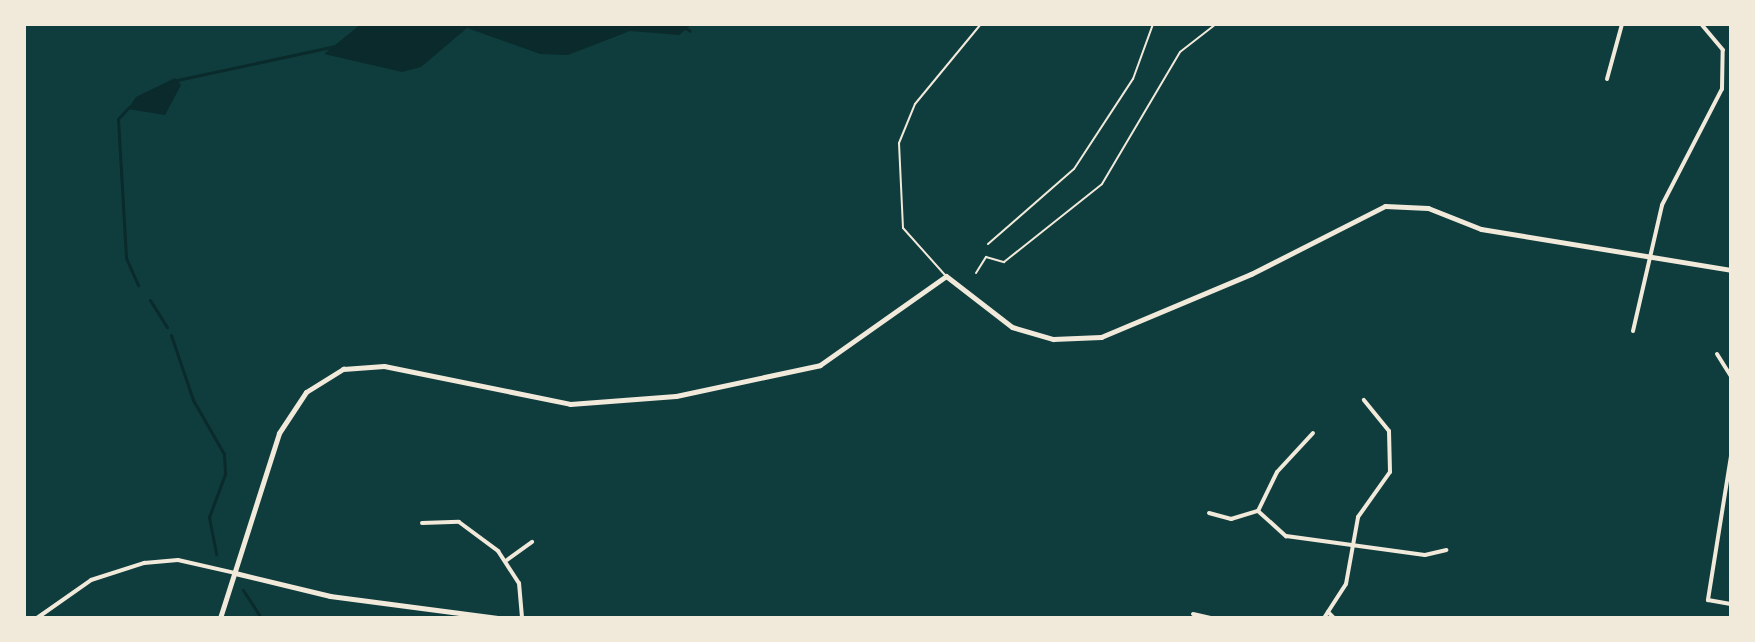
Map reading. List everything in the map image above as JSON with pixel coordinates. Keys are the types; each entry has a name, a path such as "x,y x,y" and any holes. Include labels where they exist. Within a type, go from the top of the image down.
{"street":[{"path":"1607,79 1622,24"},
{"path":"1633,331 1665,197 1722,89 1723,50 1701,24"},
{"path":"220,618 279,433 299,399 335,372 384,366 570,404 676,396 820,365 946,276 1012,327 1072,339 1135,327 1385,206 1428,208 1481,229 1731,270"},
{"path":"1717,354 1731,376"},
{"path":"1324,618 1346,584 1358,517 1387,481 1391,456 1381,414 1364,400"},
{"path":"1209,513 1231,519 1258,511 1277,472 1313,433"},
{"path":"1731,456 1708,600 1731,604"},
{"path":"1258,511 1286,536 1425,555 1446,550"},
{"path":"422,523 459,522 507,560 521,589 522,618"},
{"path":"507,560 532,542"},
{"path":"37,618 91,580 144,563 178,560 330,596 498,618"},
{"path":"1328,612 1334,618"},
{"path":"1193,614 1211,618"}],"lane":[{"path":"946,276 903,228 899,143 915,104 981,24"},
{"path":"988,244 1074,169 1133,79 1153,24"}],"path":[{"path":"976,273 986,257 1004,262 1102,184 1180,52 1216,24"}],"water":[{"path":"361,24 688,24 689,27 679,35 630,31 568,55 540,54 467,28 421,67 402,72 324,54"},
{"path":"175,78 181,85 165,115 128,109 136,97"}],"waterway":[{"path":"680,24 690,31"},
{"path":"177,80 340,45"},
{"path":"129,107 118,119 126,258 138,285"},
{"path":"150,300 167,327"},
{"path":"171,335 193,400 224,454 225,474 209,517 216,554"},
{"path":"243,590 261,618"}]}
